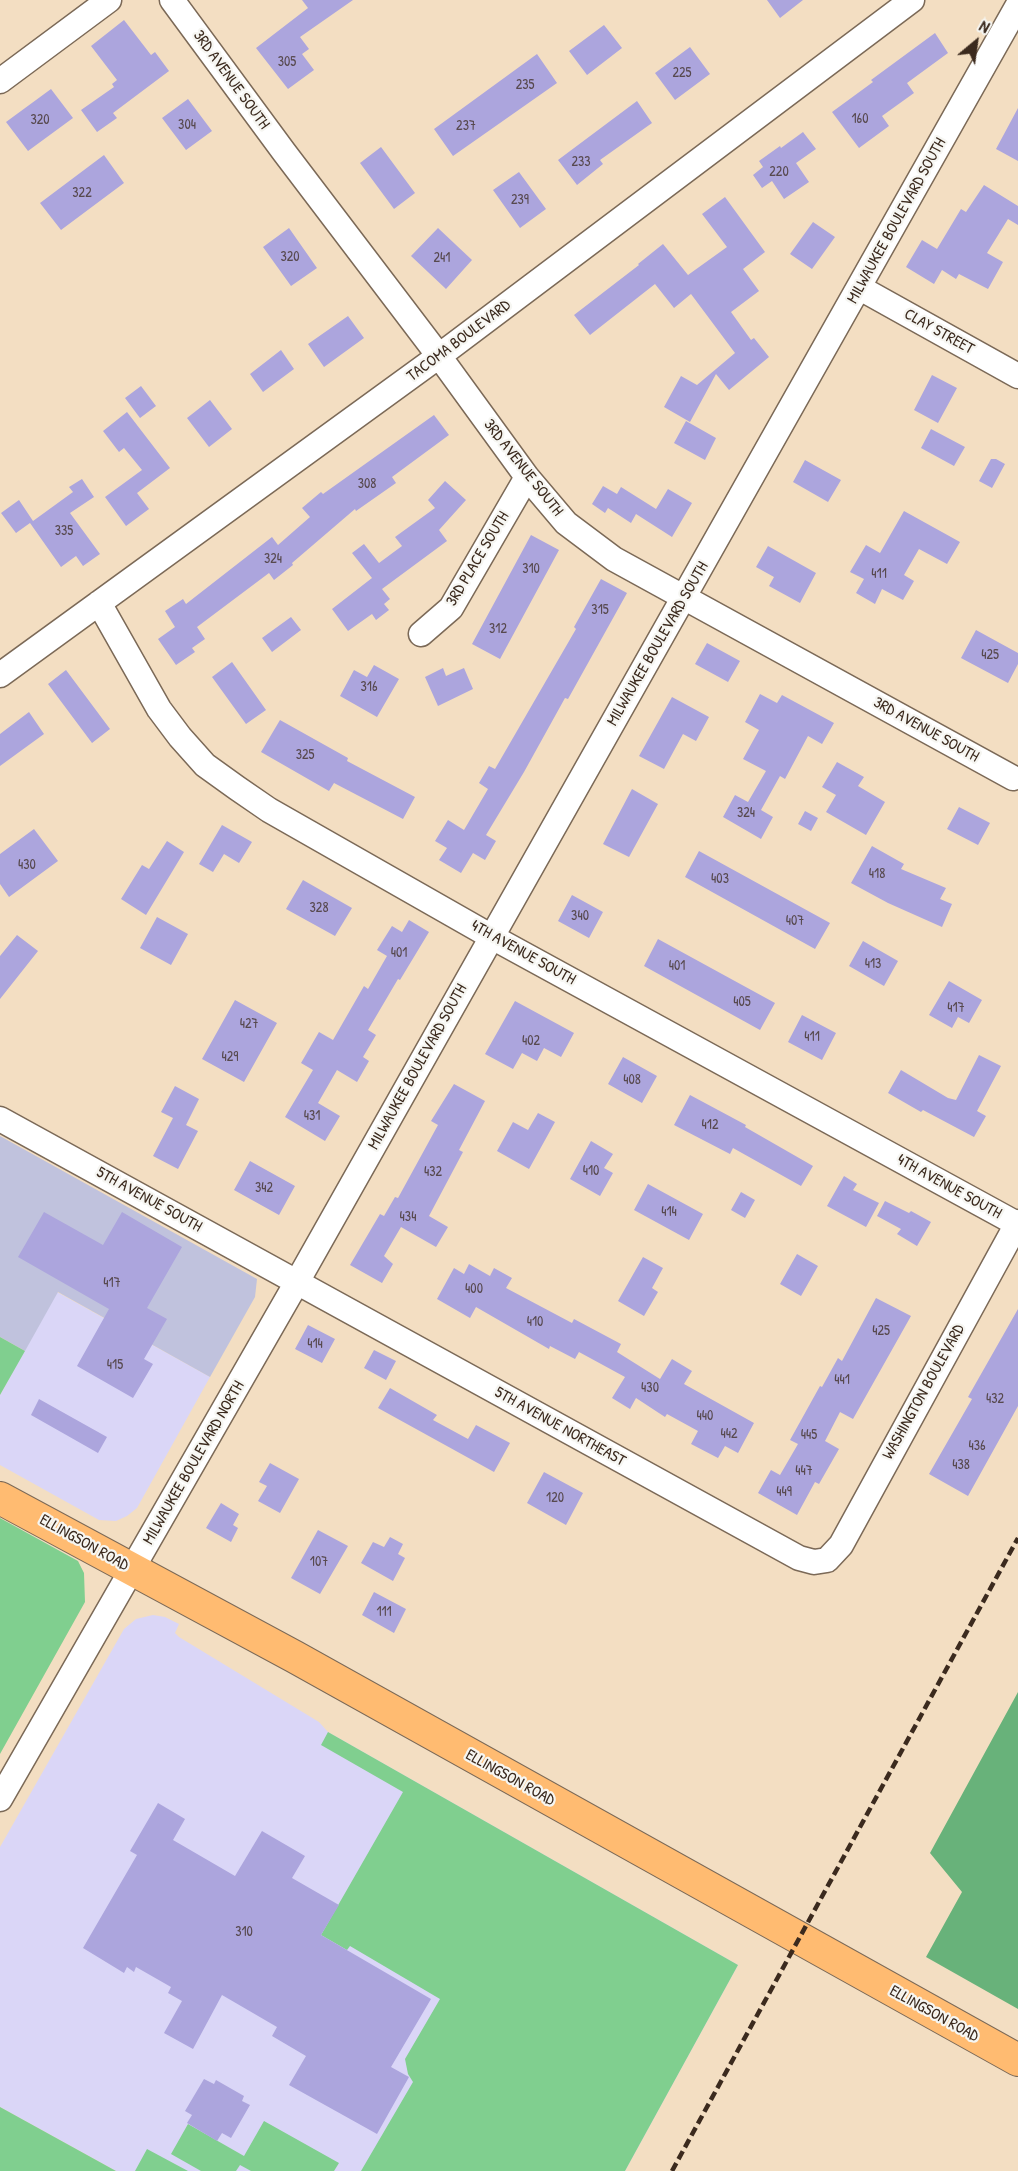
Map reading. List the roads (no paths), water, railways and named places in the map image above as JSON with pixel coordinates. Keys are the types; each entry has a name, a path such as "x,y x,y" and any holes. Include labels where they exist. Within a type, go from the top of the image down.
{"main road":[{"name":"ELLINGSON ROAD","path":"0,1498 295,1657 1018,2060"}],"street":[{"path":"0,81 109,0"},
{"name":"3RD AVENUE SOUTH","path":"172,0 527,477 566,523 614,559 1013,778"},
{"name":"TACOMA BOULEVARD","path":"0,675 439,356 912,0"},
{"name":"MILWAUKEE BOULEVARD SOUTH","path":"297,1282 1018,5"},
{"name":"CLAY STREET","path":"860,288 1018,376"},
{"name":"3RD PLACE SOUTH","path":"421,634 451,608 527,477"},
{"name":"4TH AVENUE SOUTH","path":"99,603 159,709 180,737 205,765 269,810 492,937 1017,1223"},
{"name":"5TH AVENUE SOUTH","path":"0,1119 297,1282"},
{"name":"WASHINGTON BOULEVARD","path":"827,1560 841,1545 1017,1223"},
{"name":"5TH AVENUE NORTHEAST","path":"297,1282 799,1558 813,1562 827,1560"},
{"name":"MILWAUKEE BOULEVARD NORTH","path":"0,1799 297,1282"}],"railway":[{"path":"672,2171 1018,1538"}]}
